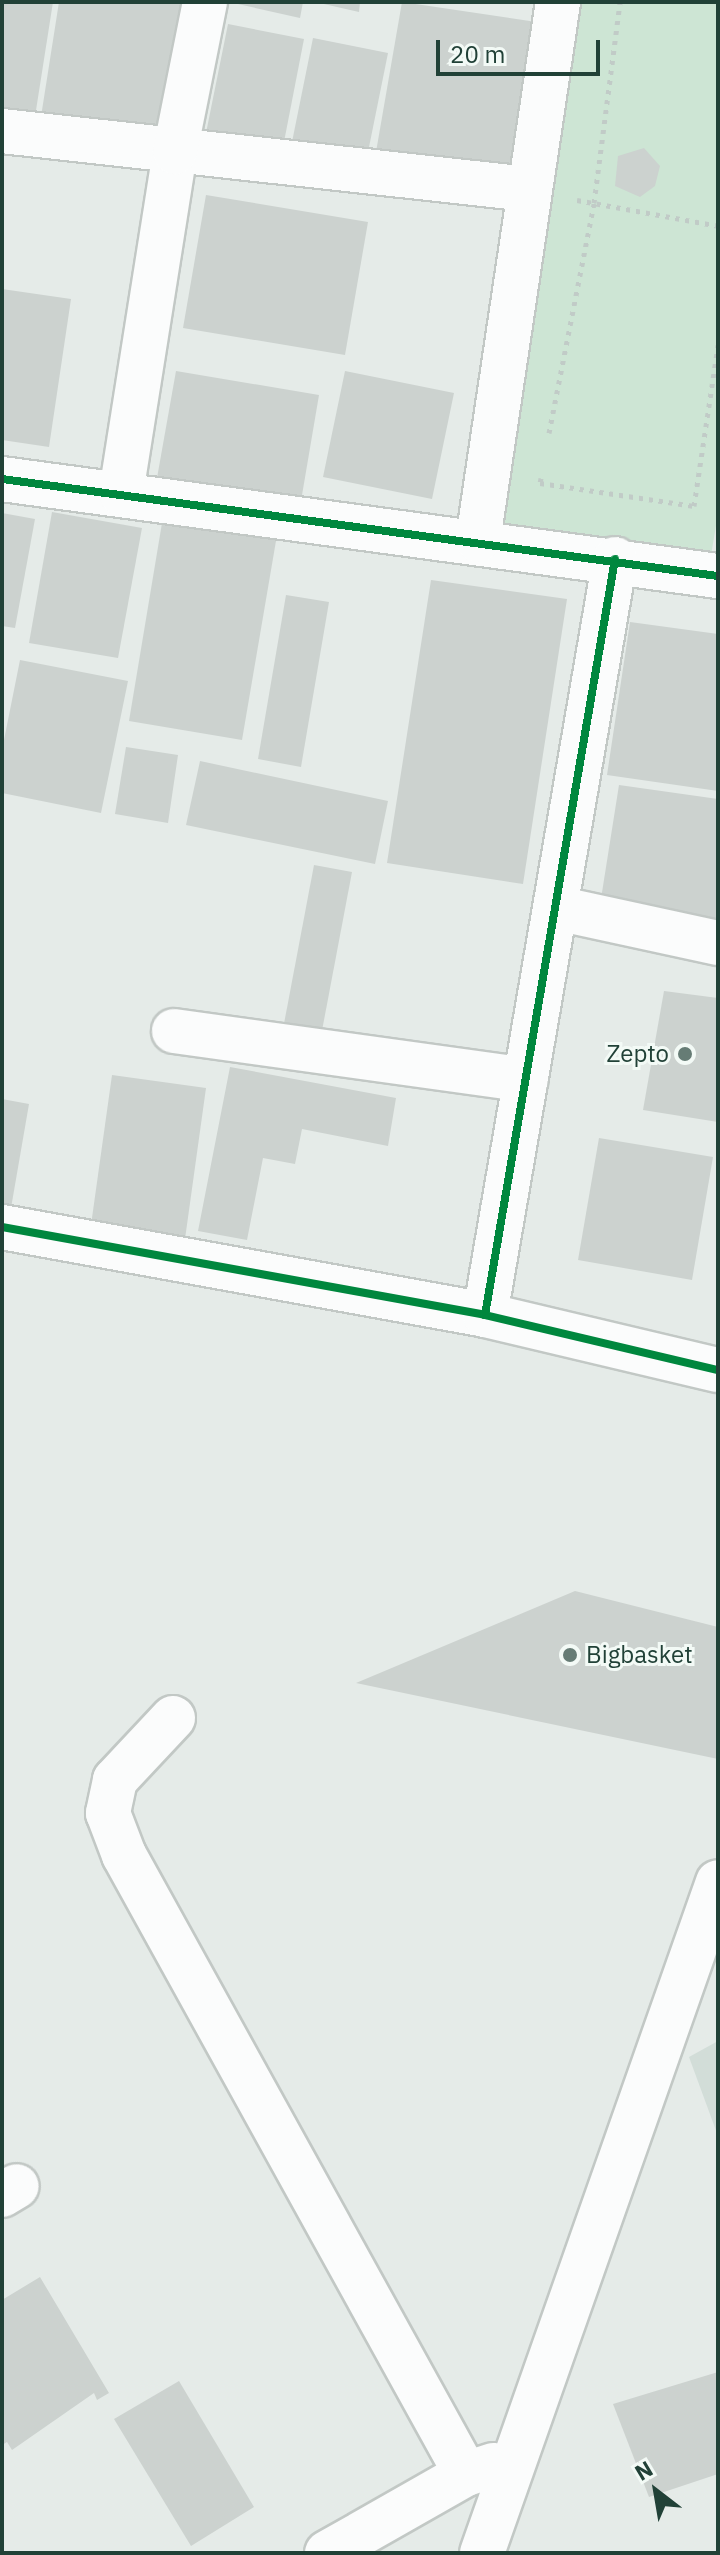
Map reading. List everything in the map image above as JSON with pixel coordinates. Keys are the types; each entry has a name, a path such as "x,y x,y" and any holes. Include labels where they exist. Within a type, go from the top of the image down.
{"street":[{"path":"121,493 175,152 205,2"},
{"path":"478,540 558,2"},
{"path":"2,131 528,189"},
{"path":"2,479 478,540 718,576"},
{"path":"485,1315 615,559"},
{"path":"556,908 718,943"},
{"path":"174,1031 526,1080"},
{"path":"2,1227 485,1315 718,1370"},
{"path":"173,1718 115,1780 108,1813 124,1855 466,2474"},
{"path":"482,2553 718,1882"},
{"path":"327,2553 466,2474 517,2458"}],"path":[{"path":"548,441 594,203 620,2"},
{"path":"594,203 718,226"},
{"path":"542,469 540,483 694,506 718,345"}],"shaded area":[{"path":"718,2041 718,2136 689,2057"}],"green space":[{"path":"569,2 718,2 718,514 709,567 492,525"}],"building":[{"path":"2,2 53,2 34,123 2,119"},
{"path":"59,2 186,2 164,142 40,123"},
{"path":"229,2 303,2 300,18"},
{"path":"315,2 360,2 359,12"},
{"path":"402,2 543,23 516,175 376,152"},
{"path":"228,24 304,39 283,147 206,133"},
{"path":"313,38 388,53 366,162 291,147"},
{"path":"644,148 660,166 655,186 640,197 615,186 618,156"},
{"path":"206,195 368,222 345,355 183,328"},
{"path":"2,289 71,299 49,447 2,440"},
{"path":"176,371 319,395 301,501 157,478"},
{"path":"345,371 454,393 432,499 323,477"},
{"path":"52,512 142,528 118,658 29,643"},
{"path":"2,513 35,519 15,628 2,626"},
{"path":"163,517 277,535 242,740 129,721"},
{"path":"431,580 567,599 523,884 387,863"},
{"path":"286,595 329,602 301,767 258,759"},
{"path":"630,622 718,634 718,791 607,775"},
{"path":"20,660 128,681 101,813 2,793 2,750"},
{"path":"126,747 178,755 168,823 115,814"},
{"path":"200,761 388,801 375,864 186,825"},
{"path":"619,785 718,799 718,924 600,905"},
{"path":"314,865 352,872 321,1036 283,1029"},
{"name":"Zepto","path":"664,991 718,998 718,1122 643,1110"},
{"path":"230,1067 396,1098 388,1146 302,1129 295,1164 263,1158 247,1240 198,1231"},
{"path":"112,1075 206,1088 185,1239 91,1225"},
{"path":"2,1099 29,1104 11,1208 2,1206"},
{"path":"599,1138 713,1157 692,1280 578,1260"},
{"name":"Bigbasket","path":"575,1591 718,1627 718,1759 356,1683"},
{"path":"40,2277 109,2393 97,2400 94,2393 12,2450 7,2442 2,2445 2,2300"},
{"path":"718,2372 718,2474 649,2497 613,2404"},
{"path":"179,2381 254,2507 191,2546 114,2419"}],"cycle path":[{"path":"2,479 718,576"},
{"path":"485,1315 615,559"},
{"path":"2,1227 485,1315 718,1370"}],"place":[{"name":"Zepto","path":"685,1054"},
{"name":"Bigbasket","path":"570,1655"}]}
